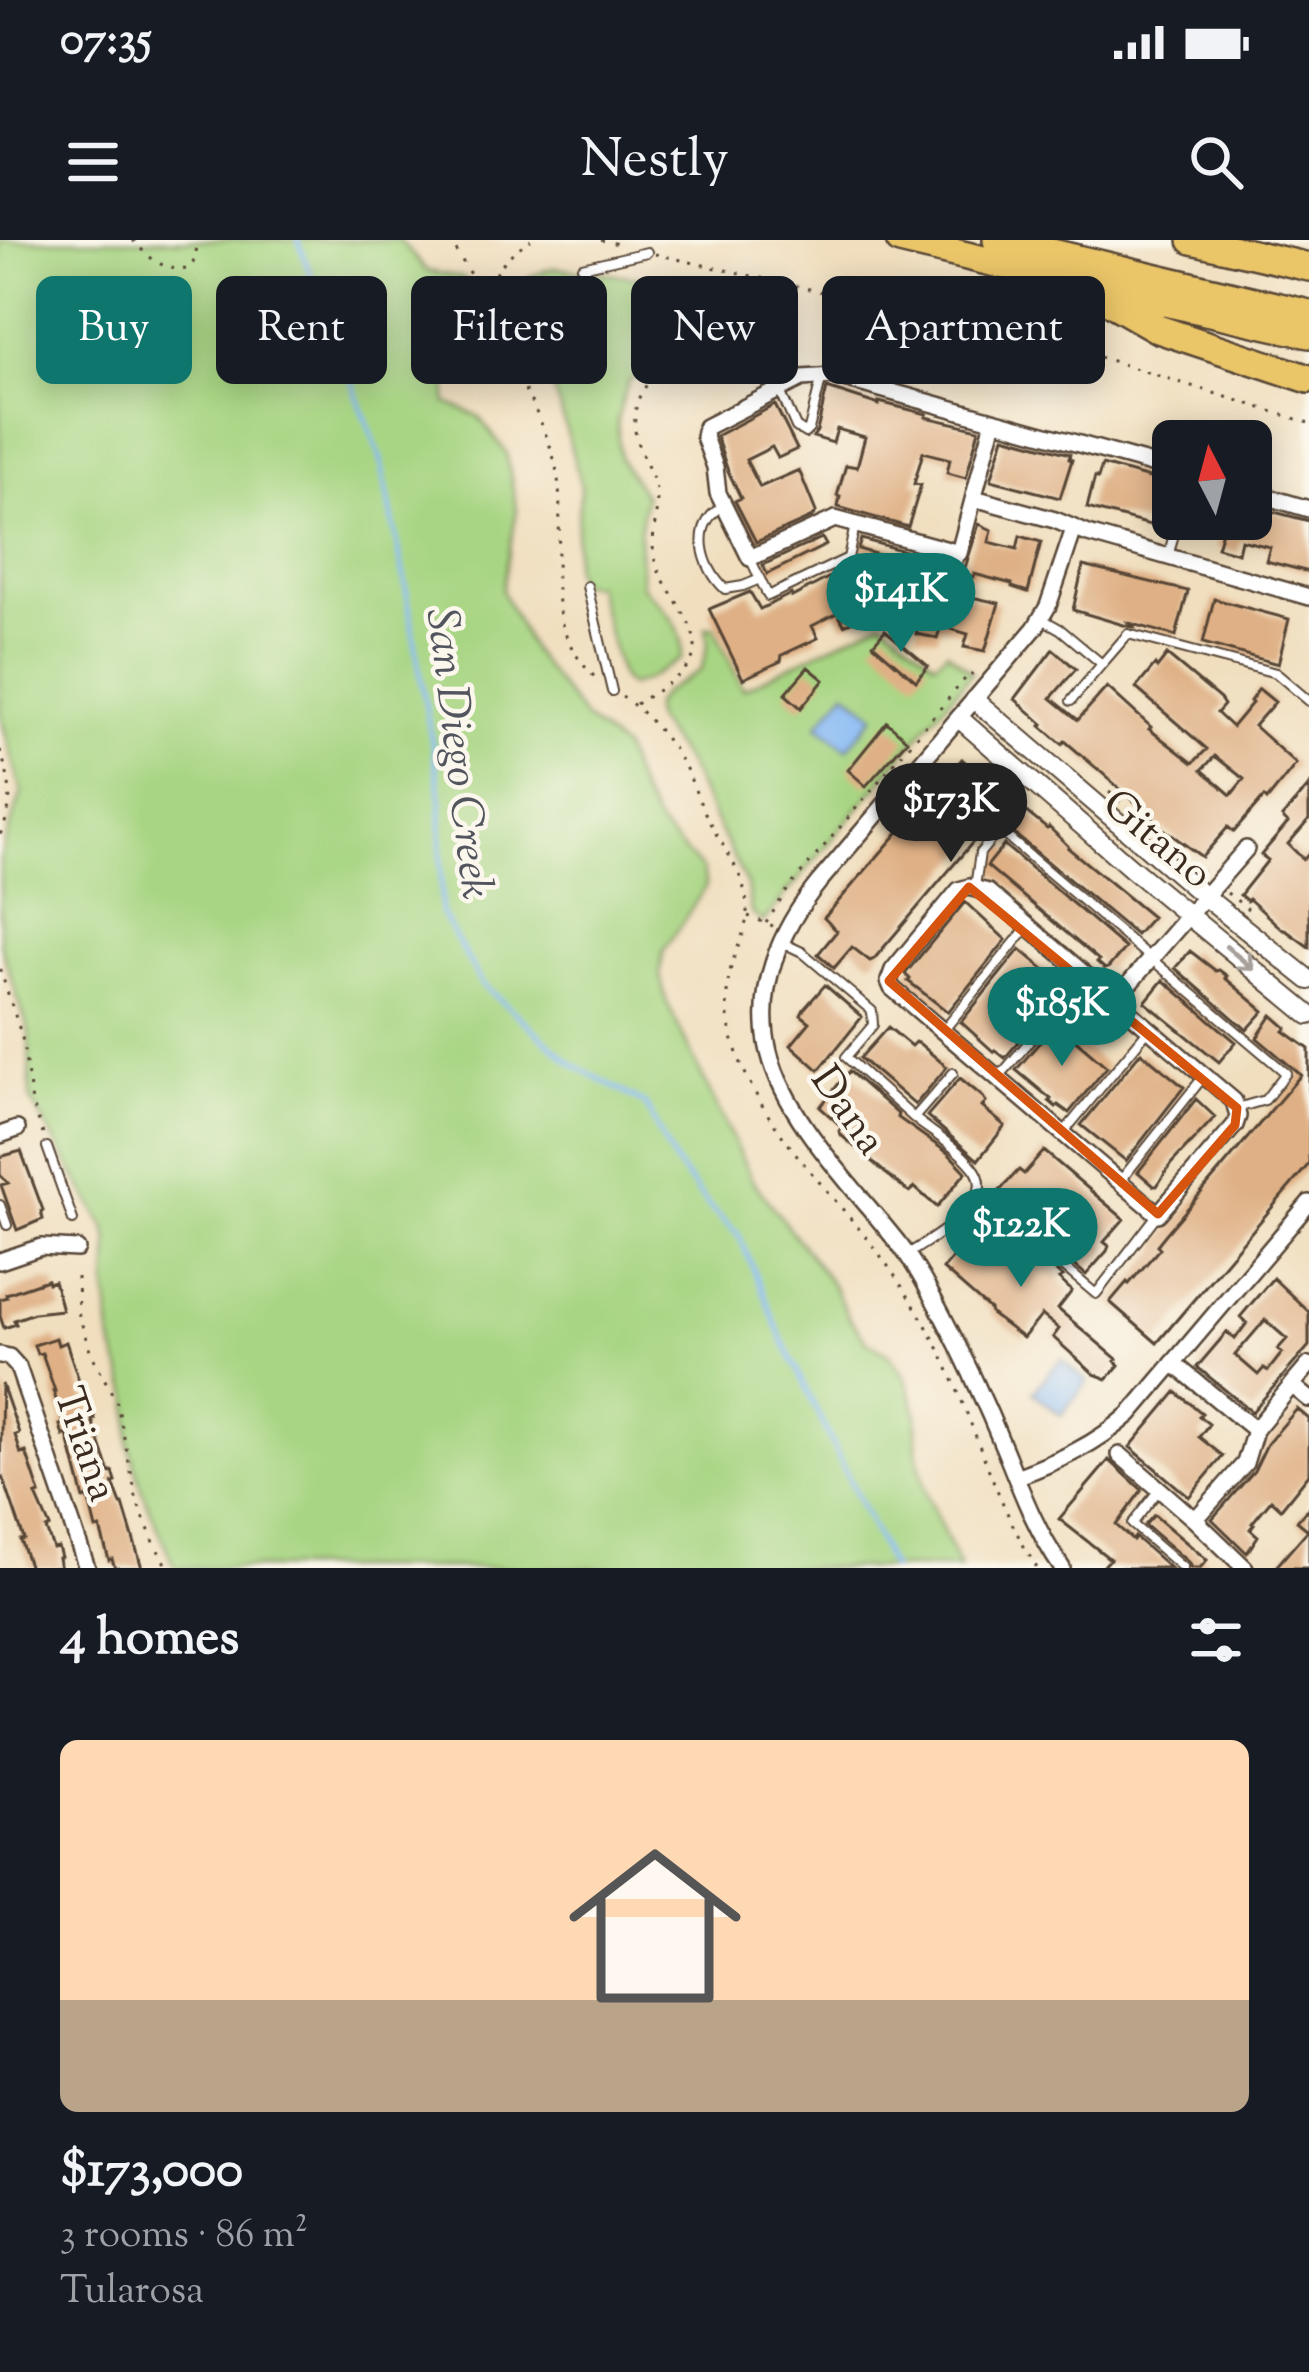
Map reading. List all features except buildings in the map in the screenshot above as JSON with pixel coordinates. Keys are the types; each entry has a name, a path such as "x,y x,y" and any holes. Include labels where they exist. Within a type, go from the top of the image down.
{"highway":[{"path":"901,240 1047,276"},
{"path":"997,240 1309,314"},
{"path":"1192,240 1309,267"},
{"path":"1105,290 1309,334"},
{"path":"1105,300 1158,329 1309,379"}],"street":[{"path":"822,375 802,378 704,432 723,506 750,558 835,519 959,553 994,420"},
{"path":"863,384 1152,464"},
{"path":"974,498 1309,597"},
{"path":"1272,498 1309,508"},
{"name":"Dana","path":"1062,1568 1030,1514 978,1384 907,1254 783,1093 770,1054 766,1014 770,975 782,937 803,901 1041,618 1074,529"},
{"name":"Gitano","path":"975,700 1309,980"},
{"name":"Gitano","path":"959,719 1309,1015"},
{"path":"1115,1000 1246,849"},
{"path":"975,887 988,892 1238,1108 1235,1125 1158,1214 892,988 893,970 959,890 975,887"},
{"path":"1016,1477 1062,1460 1108,1434 1130,1414 1309,1203"},
{"path":"0,1261 41,1247 76,1250"},
{"name":"Triana","path":"0,1355 18,1367 86,1568"},
{"path":"1173,1363 1255,1430"},
{"path":"1195,1520 1245,1463 1255,1430 1309,1365"},
{"path":"1292,1385 1309,1399"},
{"path":"1120,1455 1245,1568"}],"lane":[{"path":"582,267 647,252"},
{"path":"779,390 796,427 805,433 822,375"},
{"path":"723,506 711,513 701,538 718,584 733,589 760,579"},
{"path":"750,558 768,596 848,559 855,524"},
{"path":"1168,557 1172,540"},
{"path":"953,579 959,553"},
{"path":"587,586 611,691"},
{"path":"1041,618 1102,664"},
{"path":"1071,701 1128,634 1276,673 1309,701"},
{"path":"975,887 980,854 1000,830 1286,1073 1265,1100 1238,1108"},
{"path":"943,1031 1028,926"},
{"path":"782,937 872,1011 873,1025 846,1057 972,1165 982,1186 980,1196 951,1225 907,1254"},
{"path":"998,1078 1086,975"},
{"path":"1063,1133 1149,1029"},
{"path":"914,1118 953,1073"},
{"path":"1120,1181 1204,1076"},
{"path":"47,1147 73,1220"},
{"path":"980,1196 1096,1294 1158,1214"},
{"path":"0,1205 7,1225"},
{"path":"1159,1490 1132,1524 1183,1568"},
{"path":"1220,1568 1232,1554"}],"path":[{"path":"133,240 149,257 177,270 193,263 199,240"},
{"path":"450,240 470,276"},
{"path":"494,276 505,259 531,240"},
{"path":"601,240 1074,349 1309,424"},
{"path":"635,704 691,663 695,647 656,562 656,491 635,434 634,408 645,387 665,368 703,348 714,333 726,272"},
{"path":"523,384 554,458 561,518 555,571 566,636 579,660 611,691 635,704 684,765 708,820 737,867 748,908 727,989 729,1024 744,1069 787,1144 886,1264 929,1331 1003,1507 1036,1568"},
{"path":"766,923 788,889 970,674 976,679"},
{"path":"0,750 11,796 0,835"},
{"path":"1102,786 1203,872"},
{"path":"747,915 782,937"},
{"path":"0,969 25,1046 32,1102 47,1147"},
{"path":"76,1277 78,1312 90,1351 117,1403 137,1502 169,1568"}],"highlighted area":[{"path":"969,887 1237,1108 1235,1125 1158,1214 889,981"}],"green space":[{"path":"0,240 399,240 427,271 454,276 411,276 411,384 448,384 447,403 478,416 506,452 517,510 502,591 532,651 585,719 623,749 660,827 702,869 706,886 663,952 660,975 666,1001 752,1180 834,1287 848,1317 905,1376 917,1413 917,1452 926,1494 960,1568 175,1568 129,1446 130,1398 111,1339 105,1227 30,1098 29,1032 0,944 0,857 22,792 0,715"},
{"path":"553,268 631,276 631,380 617,420 620,459 645,496 639,535 642,586 672,618 682,648 681,659 629,686 621,678 595,585 577,582 573,567 581,486 551,384 607,384 607,276 532,276"},
{"path":"883,620 935,662 947,651 972,672 763,922 751,913 747,885 687,764 654,718 654,705 663,693 701,670 708,644 706,628 713,626 743,689"}],"water":[{"path":"846,691 875,715 847,749 818,725"},
{"path":"1061,1359 1088,1382 1061,1415 1033,1392"}],"waterway":[{"name":"San Diego Creek","path":"298,240 380,456 441,797 441,913 482,984 574,1065 645,1104 674,1162 739,1235 781,1336 891,1568"}]}
